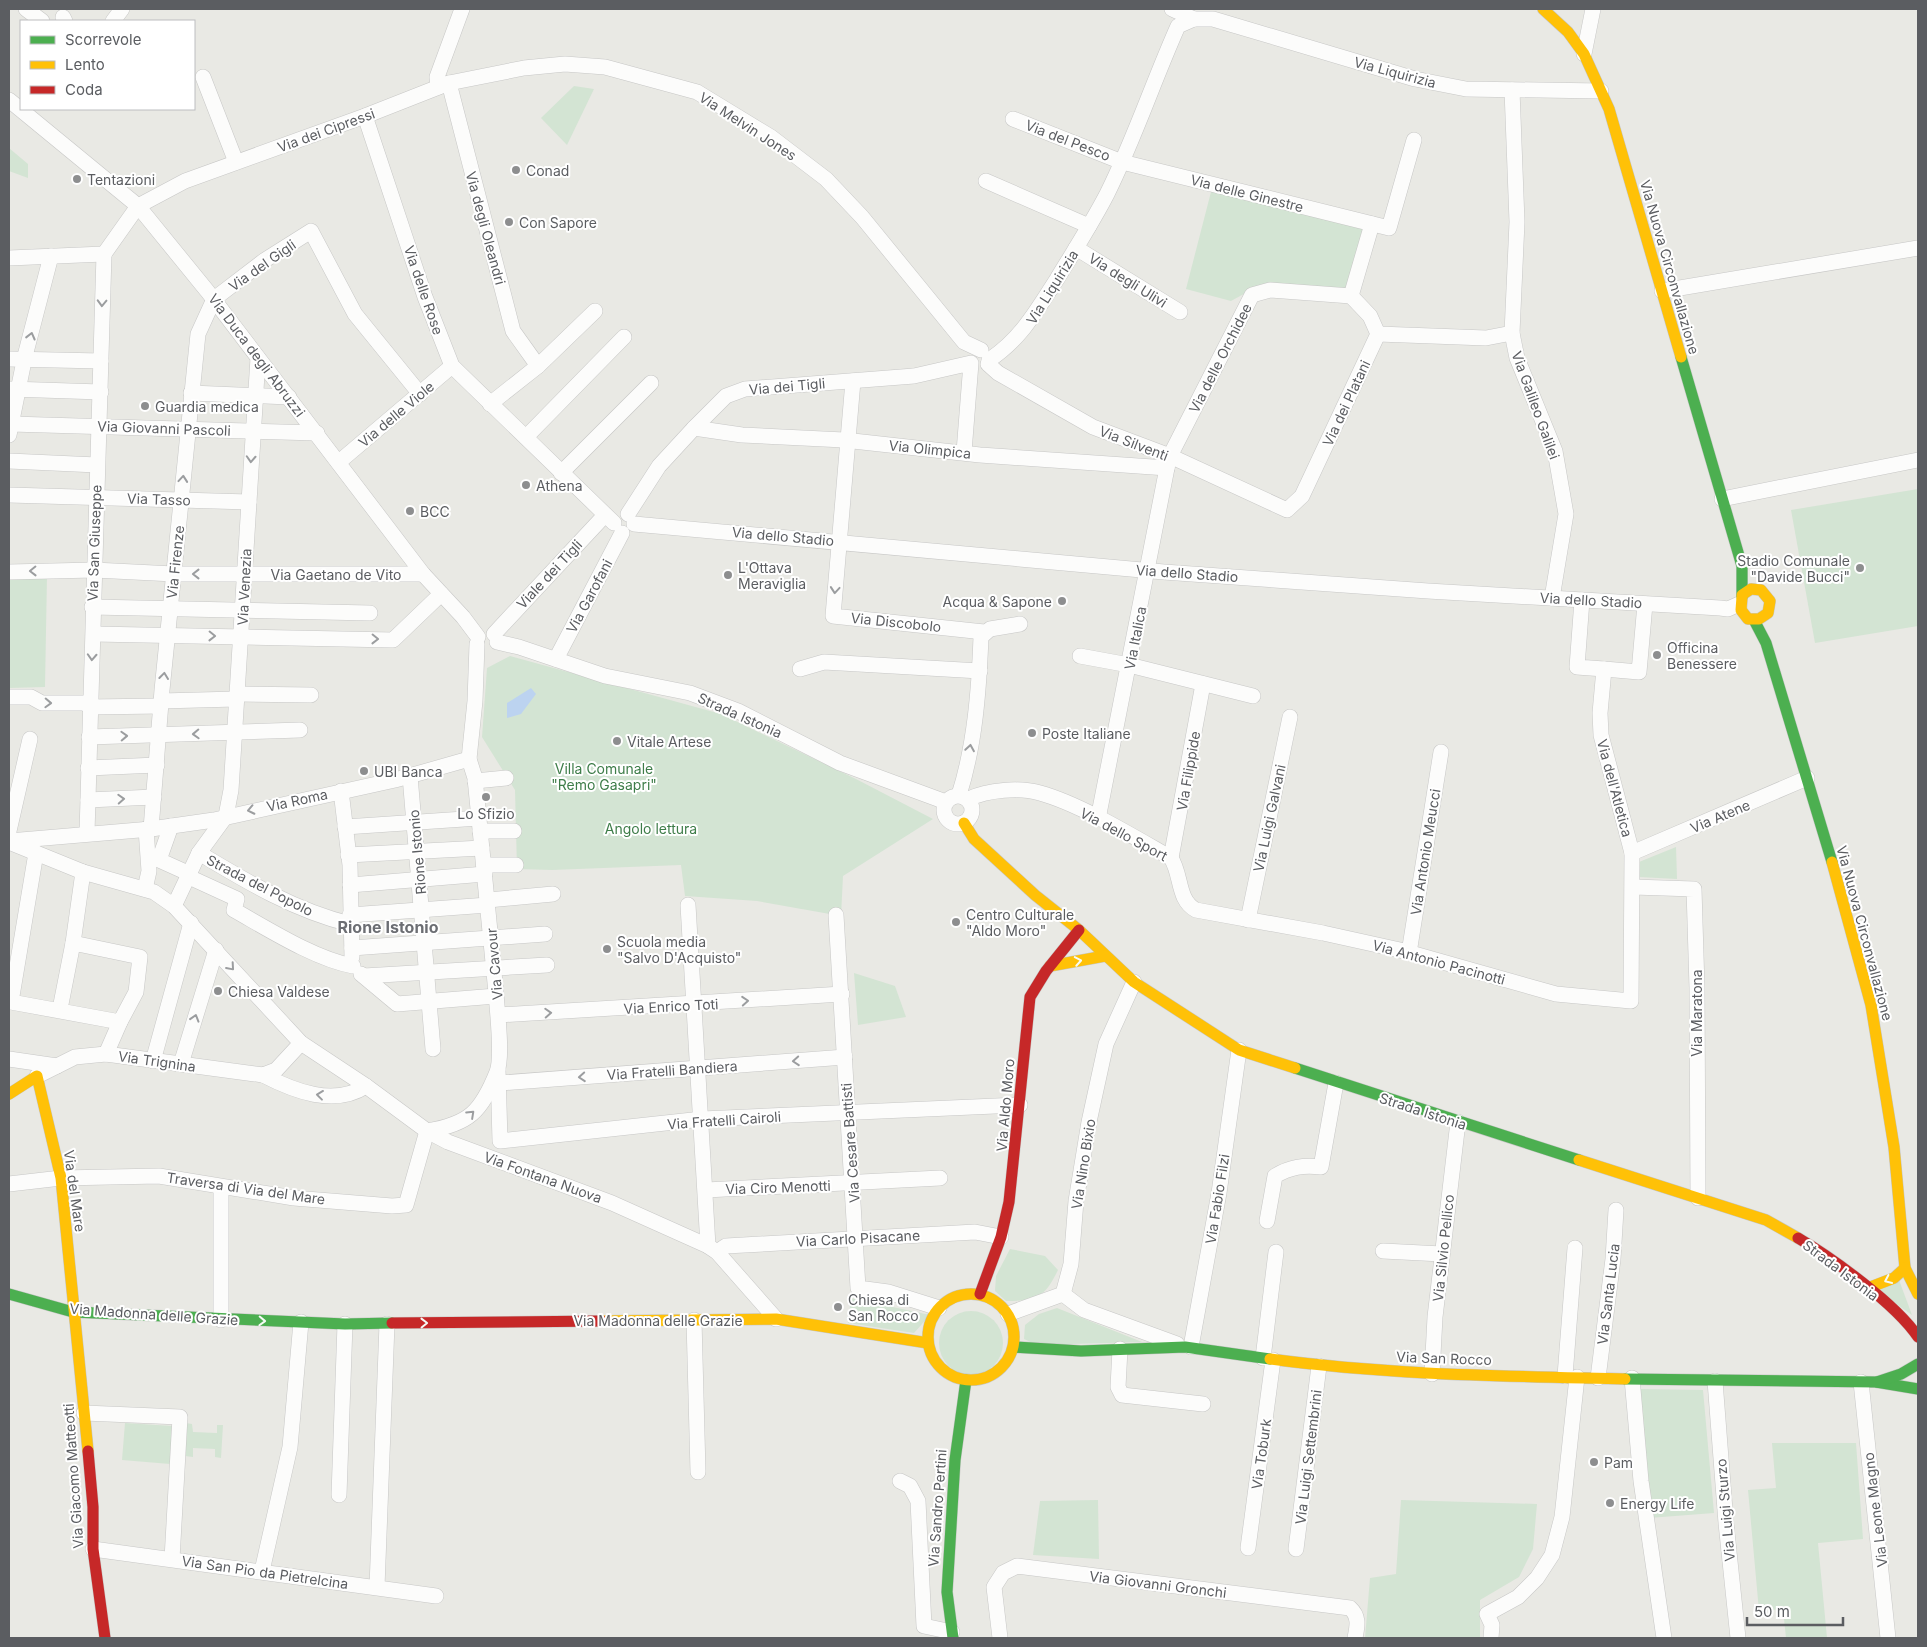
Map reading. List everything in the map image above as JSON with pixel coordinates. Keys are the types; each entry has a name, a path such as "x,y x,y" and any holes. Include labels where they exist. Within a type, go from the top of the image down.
{"street":[{"path":"26,9 41,20"},
{"path":"113,20 122,9"},
{"path":"443,85 438,77 462,9"},
{"name":"Via Liquirizia","path":"1172,9 1194,19"},
{"name":"Via Nuova Circonvallazione","path":"1543,9 1568,32 1584,54 1609,109 1742,566 1738,605 1746,617 1754,620 1766,643 1807,778 1871,1005 1894,1147 1905,1268 1918,1294"},
{"path":"1584,54 1593,9"},
{"name":"Via Liquirizia","path":"984,361 1004,350 1026,328 1089,226 1122,162 1178,26 1194,19 1213,19 1415,79 1466,89 1601,91"},
{"name":"Via Melvin Jones","path":"443,85 524,68 565,64 605,67 697,92 771,137 826,180 862,217 964,342 984,361"},
{"path":"203,77 236,162"},
{"name":"Via dei Cipressi","path":"138,206 185,180 365,116 443,85"},
{"name":"Via degli Oleandri","path":"443,85 513,331 538,366"},
{"name":"Via Galileo Galilei","path":"1512,90 1517,222 1512,333 1518,358 1555,451 1566,514 1552,598"},
{"name":"Via Duca degli Abruzzi","path":"34,113 138,206 214,300 423,574 478,640"},
{"name":"Via delle Rose","path":"365,116 425,297 452,366 561,473 621,522"},
{"name":"Via del Pesco","path":"1013,119 1122,162"},
{"name":"Via delle Ginestre","path":"1122,162 1389,228 1414,140"},
{"path":"986,181 1089,226"},
{"path":"9,258 104,254 138,206"},
{"path":"1372,224 1351,296 1370,316 1378,334 1486,338 1512,333"},
{"name":"Via del Gigli","path":"214,300 265,260 311,231 354,314 420,394"},
{"name":"Via degli Ulivi","path":"1076,248 1180,312"},
{"path":"1662,291 1918,248"},
{"name":"Via San Giuseppe","path":"87,833 90,705 94,634 92,607 101,392 104,254"},
{"path":"10,429 14,389 25,360 51,256"},
{"name":"Via delle Orchidee","path":"1168,462 1252,295 1270,290 1351,296"},
{"name":"Via Firenze","path":"154,861 149,829 154,797 187,429 198,334 214,300"},
{"path":"490,404 538,366 594,311"},
{"name":"Via dei Platani","path":"1287,510 1302,496 1378,334"},
{"path":"526,437 624,337"},
{"name":"Via Venezia","path":"226,816 231,790 236,697 242,636 244,574 258,358"},
{"path":"9,359 101,360"},
{"path":"964,452 984,361"},
{"name":"Via Silventi","path":"984,361 1093,428 1168,462 1287,510"},
{"name":"Via dei Tigli","path":"621,522 659,466 726,396 734,392 914,376 984,361"},
{"name":"Via delle Viole","path":"339,462 452,366"},
{"name":"Via Discobolo","path":"853,381 832,616 984,632"},
{"path":"561,473 651,383"},
{"path":"14,389 101,392"},
{"path":"191,393 289,397"},
{"name":"Via Giovanni Pascoli","path":"10,429 99,425 317,433"},
{"name":"Via Olimpica","path":"694,428 742,435 848,440 964,452 1168,462"},
{"path":"1722,499 1918,460"},
{"path":"9,461 98,464"},
{"name":"Via Italica","path":"1098,819 1168,462"},
{"name":"Via Tasso","path":"9,495 249,502"},
{"name":"Via dello Stadio","path":"621,522 1148,570 1644,604 1738,605"},
{"name":"Viale dei Tigli","path":"496,638 621,522"},
{"name":"Via Garofani","path":"556,659 621,522"},
{"name":"Via Nuova Circonvallazione","path":"1737,550 1752,575 1766,593 1770,605 1766,643"},
{"name":"Via Gaetano de Vito","path":"9,572 94,570 174,574 423,574"},
{"path":"1738,605 1751,589 1761,590 1766,593"},
{"path":"94,634 393,640 441,594"},
{"path":"1582,600 1577,667 1639,672 1644,604"},
{"path":"92,607 370,613"},
{"path":"1754,620 1762,618 1768,613"},
{"path":"958,799 973,810 970,818 964,823 955,824 947,819 944,811 958,799 967,772 980,672 981,637 984,632 1020,624"},
{"path":"478,640 481,649 486,651 495,648 496,638"},
{"name":"Strada Istonia","path":"496,638 605,676 690,693 738,711 840,763 958,799"},
{"path":"469,759 478,640"},
{"path":"1080,656 1129,665 1253,696"},
{"path":"800,669 824,662 980,672"},
{"name":"Via dell'Atletica","path":"1604,669 1600,713 1601,735 1632,853 1631,1001"},
{"name":"Via Filippide","path":"1171,858 1203,684"},
{"path":"9,697 31,697 42,703 90,705 312,695"},
{"name":"Via Luigi Galvani","path":"1248,920 1290,717"},
{"path":"89,737 300,730"},
{"path":"9,831 30,739"},
{"name":"Via Antonio Meucci","path":"1409,953 1441,752"},
{"name":"Via Roma","path":"9,841 170,826 226,816 410,776 469,759"},
{"name":"Via Cavour","path":"427,1131 457,1125 469,1118 499,1076 499,1016 475,781 469,759"},
{"path":"88,768 157,765"},
{"name":"Rione Istonio","path":"410,776 433,1049"},
{"path":"475,781 506,778"},
{"name":"Via Atene","path":"1632,853 1807,778"},
{"path":"341,791 350,884 353,966"},
{"name":"Via dello Sport","path":"958,799 1004,791 1038,792 1061,800 1171,858 1176,866 1187,906 1196,910 1248,920"},
{"path":"88,800 154,797"},
{"path":"174,906 199,854 226,816"},
{"path":"345,827 414,822 480,824 514,832"},
{"name":"Strada Istonia","path":"964,823 981,844 1079,930 1134,982 1239,1050 1336,1083 1766,1220 1816,1248 1868,1288 1912,1328 1918,1337"},
{"path":"144,889 170,826"},
{"name":"Via Fontana Nuova","path":"9,841 83,872 154,892 174,906 191,923 301,1043 366,1086 427,1131 448,1142 612,1203 712,1249 776,1319"},
{"path":"348,855 482,848"},
{"path":"36,853 11,1002 60,1009 120,1022"},
{"name":"Strada del Popolo","path":"199,854 268,893 323,918 350,920 553,894"},
{"path":"154,861 237,899 234,910 275,934 339,964 353,966 397,1004 496,996"},
{"path":"350,884 419,880 516,864"},
{"path":"60,1009 73,943 83,872"},
{"name":"Via Maratona","path":"1633,887 1694,889 1697,988 1698,1198"},
{"path":"688,905 706,1190 712,1249"},
{"name":"Via Cesare Battisti","path":"836,916 858,1288 888,1292 939,1308"},
{"name":"Via Antonio Pacinotti","path":"1248,920 1323,933 1409,953 1556,994 1631,1001"},
{"path":"153,1061 191,923"},
{"name":"Via Aldo Moro","path":"980,1294 1001,1237 1009,1202 1030,997 1050,966 1079,930"},
{"path":"352,948 544,934"},
{"path":"73,943 140,957 136,992 106,1054"},
{"path":"181,1064 216,950"},
{"path":"1050,966 1105,956"},
{"path":"364,976 547,964"},
{"name":"Via Nino Bixio","path":"1063,1294 1071,1264 1076,1201 1088,1131 1106,1044 1134,982"},
{"name":"Via Enrico Toti","path":"499,1016 695,1005 842,994"},
{"path":"263,1075 276,1070 301,1043"},
{"name":"Via Fabio Filzi","path":"1188,1347 1219,1193 1239,1050"},
{"name":"Via Trignina","path":"9,1094 37,1076 76,1057 106,1054 263,1075"},
{"name":"Via Fratelli Bandiera","path":"499,1076 698,1068 845,1057"},
{"path":"9,1059 57,1066"},
{"path":"263,1075 287,1088 337,1097 355,1093 366,1086"},
{"name":"Via del Mare","path":"37,1076 61,1178 73,1312"},
{"name":"Via Fratelli Cairoli","path":"499,1076 500,1141 702,1119 1020,1105"},
{"path":"1267,1221 1275,1176 1303,1165 1321,1167 1336,1083"},
{"name":"Via Silvio Pellico","path":"1432,1374 1442,1254 1458,1122"},
{"name":"Traversa di Via del Mare","path":"9,1184 61,1178 159,1176 294,1198 392,1206 406,1205 427,1131"},
{"name":"Via Ciro Menotti","path":"706,1190 853,1184 940,1178"},
{"path":"221,1187 221,1320"},
{"name":"Via Santa Lucia","path":"1598,1378 1613,1259 1616,1210"},
{"name":"Via Carlo Pisacane","path":"712,1249 726,1246 856,1237 975,1232 1001,1237"},
{"path":"1491,1638 1492,1625 1487,1614 1518,1598 1536,1578 1552,1555 1562,1517 1571,1377 1576,1248"},
{"path":"1383,1251 1442,1254"},
{"name":"Via Toburk","path":"1248,1548 1268,1359 1276,1252"},
{"path":"1868,1288 1894,1278 1905,1268"},
{"name":"Via Madonna delle Grazie","path":"9,1294 73,1312 221,1320 387,1324 776,1319 928,1343"},
{"path":"980,1294 991,1298 1008,1314 1015,1336 1014,1348 1009,1359 996,1373 978,1380 966,1380 952,1376 940,1368 932,1356 928,1343 928,1330 932,1318 939,1308 958,1295 980,1294"},
{"path":"1008,1314 1063,1294 1084,1310 1188,1347"},
{"name":"Via Giacomo Matteotti","path":"73,1312 93,1507 93,1550 105,1638"},
{"path":"694,1320 698,1472"},
{"path":"262,1572 290,1447 301,1322"},
{"path":"339,1495 345,1324"},
{"path":"377,1587 387,1324"},
{"name":"Via San Rocco","path":"1014,1348 1081,1351 1188,1347 1319,1366 1432,1374 1715,1381 1868,1382"},
{"path":"1120,1349 1118,1387 1122,1395 1203,1404"},
{"path":"1868,1382 1901,1374 1918,1363"},
{"name":"Via Luigi Settembrini","path":"1296,1549 1319,1366"},
{"path":"1632,1378 1641,1481 1664,1638"},
{"name":"Via Sandro Pertini","path":"953,1635 947,1592 955,1460 966,1380"},
{"name":"Via Luigi Sturzo","path":"1715,1381 1726,1523 1738,1638"},
{"path":"1868,1382 1918,1389"},
{"name":"Via Leone Magno","path":"1868,1382 1888,1638"},
{"path":"84,1413 180,1417 172,1560"},
{"path":"900,1481 910,1486 918,1501 924,1626 953,1635"},
{"name":"Via San Pio da Pietrelcina","path":"93,1550 436,1596"},
{"name":"Via Giovanni Gronchi","path":"1000,1638 994,1587 1003,1573 1017,1566 1350,1608 1356,1613 1358,1620 1355,1638"}],"green space":[{"path":"574,86 594,89 567,145 541,118"},
{"path":"9,148 28,164 28,178 9,171"},
{"path":"1212,188 1364,229 1347,291 1262,284 1231,301 1186,289"},
{"name":"Stadio Comunale \"Davide Bucci\"","path":"1918,489 1918,626 1815,643 1791,510"},
{"path":"9,576 47,576 45,687 9,688"},
{"name":"Villa Comunale \"Remo Gasapri\"","path":"510,656 721,714 856,779 933,819 843,876 841,916 757,901 685,896 681,865 552,870 517,869 515,790 482,737 487,668"},
{"path":"1676,847 1677,879 1639,877 1639,862"},
{"path":"854,973 895,986 906,1017 858,1025"},
{"path":"1010,1249 1045,1256 1058,1270 1049,1286 1039,1296 1025,1300 1006,1301 995,1291 996,1276"},
{"path":"1899,1280 1912,1315 1878,1291"},
{"path":"851,1298 930,1315 914,1333 848,1323"},
{"path":"1057,1308 1142,1342 1037,1345 1024,1339 1025,1325 1039,1314"},
{"path":"971,1311 989,1317 997,1325 1003,1343 997,1361 989,1369 971,1375 953,1369 945,1361 939,1343 945,1325 953,1317"},
{"path":"1639,1389 1703,1390 1714,1513 1649,1518"},
{"path":"125,1423 173,1426 170,1464 122,1460"},
{"path":"186,1423 192,1424 193,1432 217,1433 217,1425 223,1425 221,1458 215,1457 215,1449 193,1448 193,1457 185,1456"},
{"path":"1772,1443 1856,1443 1863,1539 1818,1543 1827,1638 1786,1638 1783,1609 1759,1611 1748,1490 1776,1488"},
{"path":"1098,1500 1099,1559 1033,1555 1040,1501"},
{"path":"1401,1500 1537,1504 1533,1549 1519,1577 1480,1600 1480,1638 1365,1638 1370,1578 1396,1574"}],"water":[{"path":"531,688 536,694 521,714 507,718 507,703"}],"traffic: fast":[{"path":"1681,357 1742,566 1742,597"},
{"path":"1754,620 1766,643 1832,862"},
{"path":"1295,1068 1579,1160"},
{"path":"9,1294 73,1312 345,1324 392,1323"},
{"path":"1014,1347 1081,1351 1185,1347 1270,1359"},
{"path":"1877,1382 1901,1374 1918,1364"},
{"path":"1625,1379 1876,1382 1918,1389"},
{"path":"953,1638 947,1592 955,1460 966,1380"}],"traffic: slow":[{"path":"1543,9 1568,32 1584,54 1609,109 1681,357"},
{"path":"1742,595 1751,589 1761,590 1770,601 1768,613 1759,619 1748,619 1741,610 1742,597"},
{"path":"964,823 974,839 1035,895 1079,930 1134,982 1239,1050 1295,1068"},
{"path":"1832,862 1871,1005 1894,1147 1905,1268 1918,1294"},
{"path":"1050,966 1105,956"},
{"path":"9,1094 37,1076 61,1178 88,1451"},
{"path":"1579,1160 1766,1220 1798,1238"},
{"path":"1868,1288 1894,1278 1905,1268"},
{"path":"963,1294 979,1294 988,1297 1002,1306 1011,1320 1014,1337 1011,1354 1002,1368 988,1377 979,1380 963,1380 947,1373 935,1361 928,1345 928,1329 935,1313 947,1301 963,1294"},
{"path":"602,1321 776,1319 928,1343"},
{"path":"1270,1359 1403,1372 1625,1379"}],"traffic: jam":[{"path":"980,1294 1001,1237 1009,1202 1030,997 1046,971 1079,930"},
{"path":"1798,1238 1845,1269 1879,1296 1895,1310 1918,1337"},
{"path":"392,1323 602,1321"},
{"path":"88,1451 93,1507 93,1549 105,1638"}],"place":[{"name":"Conad","path":"516,170"},
{"name":"Tentazioni","path":"77,179"},
{"name":"Con Sapore","path":"509,222"},
{"name":"Guardia medica","path":"145,406"},
{"name":"Athena","path":"526,485"},
{"name":"BCC","path":"410,511"},
{"name":"Stadio Comunale \"Davide Bucci\"","path":"1860,568"},
{"name":"L'Ottava Meraviglia","path":"728,575"},
{"name":"Acqua & Sapone","path":"1062,601"},
{"name":"Officina Benessere","path":"1657,655"},
{"name":"Poste Italiane","path":"1032,733"},
{"name":"Vitale Artese","path":"617,741"},
{"name":"UBI Banca","path":"364,771"},
{"name":"Lo Sfizio","path":"486,797"},
{"name":"Centro Culturale \"Aldo Moro\"","path":"956,922"},
{"name":"Scuola media \"Salvo D'Acquisto\"","path":"607,949"},
{"name":"Chiesa Valdese","path":"218,991"},
{"name":"Chiesa di San Rocco","path":"838,1307"},
{"name":"Pam","path":"1594,1462"},
{"name":"Energy Life","path":"1610,1503"}],"district":[{"name":"Rione Istonio","path":"388,927"}],"park label":[{"name":"Angolo lettura","path":"651,828"}]}
